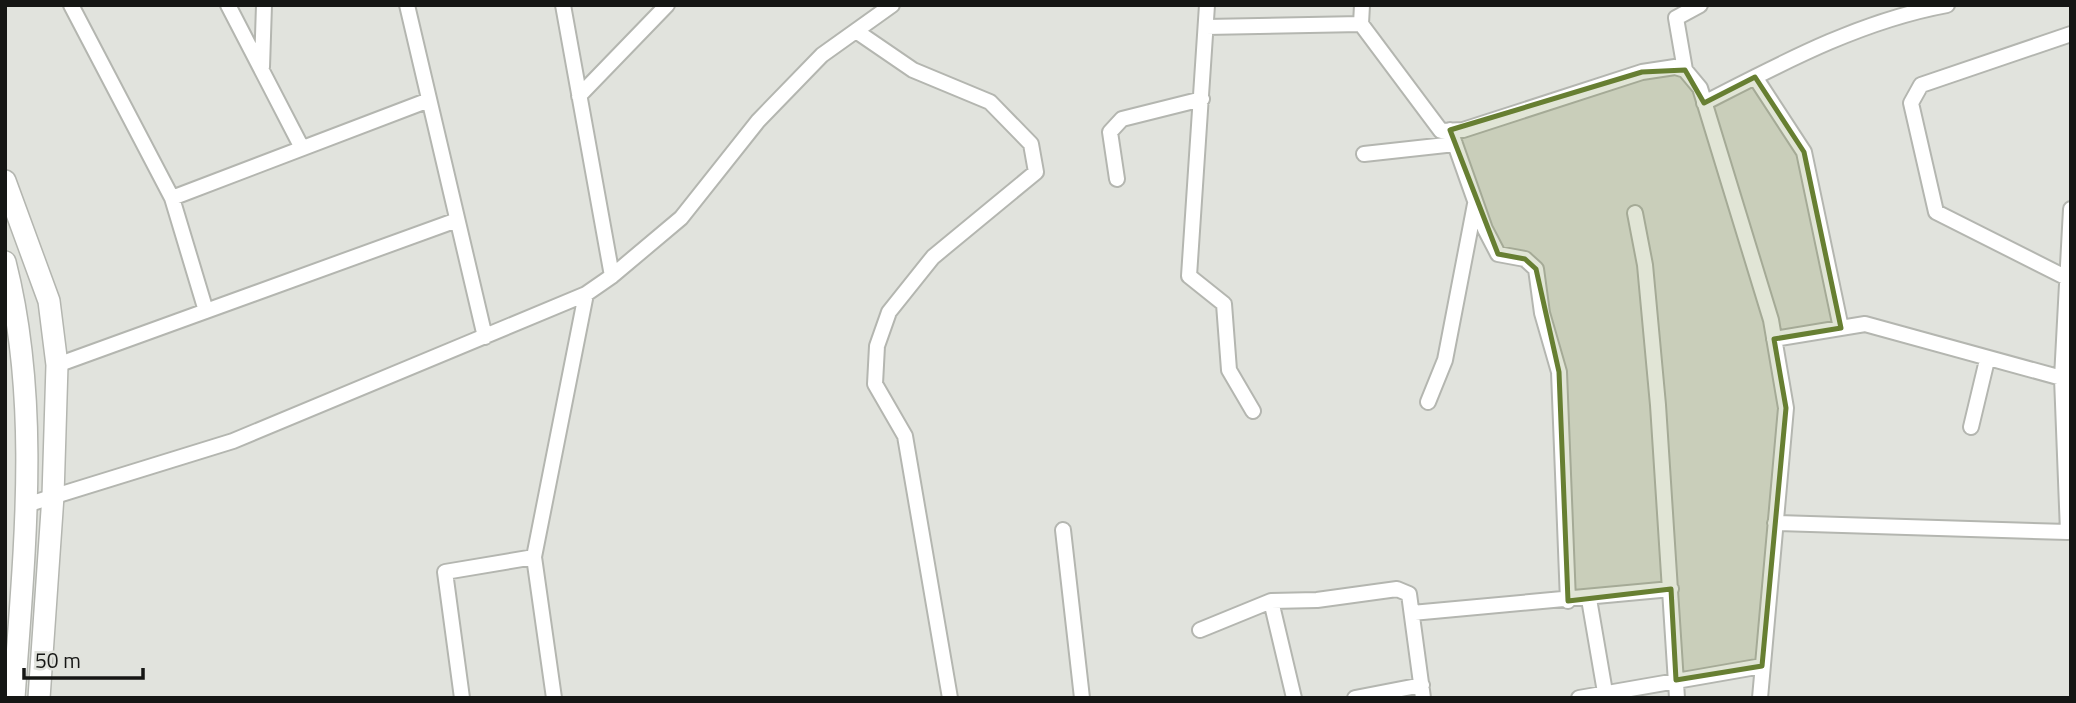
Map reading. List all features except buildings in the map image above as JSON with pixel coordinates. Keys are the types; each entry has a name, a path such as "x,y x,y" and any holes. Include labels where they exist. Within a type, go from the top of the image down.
{"street":[{"path":"71,5 172,198 206,312"},
{"path":"228,5 302,148"},
{"path":"262,70 264,5"},
{"path":"407,5 485,337"},
{"path":"563,5 611,276"},
{"path":"579,96 667,5"},
{"path":"26,505 233,440 586,294 681,218 758,121 822,55 892,5"},
{"path":"1207,5 1189,276 1224,304 1229,370 1253,411"},
{"path":"1362,5 1362,24 1441,131 1452,137 1498,254 1525,259 1536,269 1542,313 1559,372 1568,601"},
{"path":"1700,5 1676,18 1685,70 1700,88 1774,339 1786,408 1760,698"},
{"path":"1704,103 1810,49 1912,8 1947,5"},
{"path":"1206,27 1362,24"},
{"path":"856,31 913,70 989,102 1031,144 1036,172 933,257 889,312 877,346 874,384 905,436 950,698"},
{"path":"2067,278 1936,212 1911,103 1921,85 2070,38"},
{"path":"1364,154 1452,137 1463,130 1642,72 1675,67 1685,70"},
{"path":"1755,77 1804,152 1841,328"},
{"path":"1116,179 1110,132 1122,119 1202,99"},
{"path":"172,198 429,100"},
{"path":"5,181 49,301 57,365 53,496 39,698"},
{"path":"1428,402 1445,360 1476,202"},
{"path":"1775,523 2068,532 2067,278 2071,209"},
{"path":"1635,213 1646,265 1677,698"},
{"path":"57,365 457,220"},
{"path":"5,261 13,338 25,373 26,505 12,688"},
{"path":"554,698 534,557 586,294"},
{"path":"1774,339 1865,324 1987,360 2067,379"},
{"path":"1970,427 1987,360"},
{"path":"1063,530 1082,698"},
{"path":"462,698 445,572 534,557"},
{"path":"1200,630 1271,601 1317,600 1397,589 1409,594 1422,691 1355,698"},
{"path":"1412,613 1568,601 1671,589"},
{"path":"1589,599 1605,695"},
{"path":"1271,601 1294,698"},
{"path":"1579,698 1762,666"}],"highlighted area":[{"path":"1685,70 1704,103 1755,77 1804,152 1841,328 1774,339 1786,408 1762,666 1676,680 1671,589 1568,601 1559,372 1536,269 1525,259 1498,254 1450,130 1642,72"}]}
